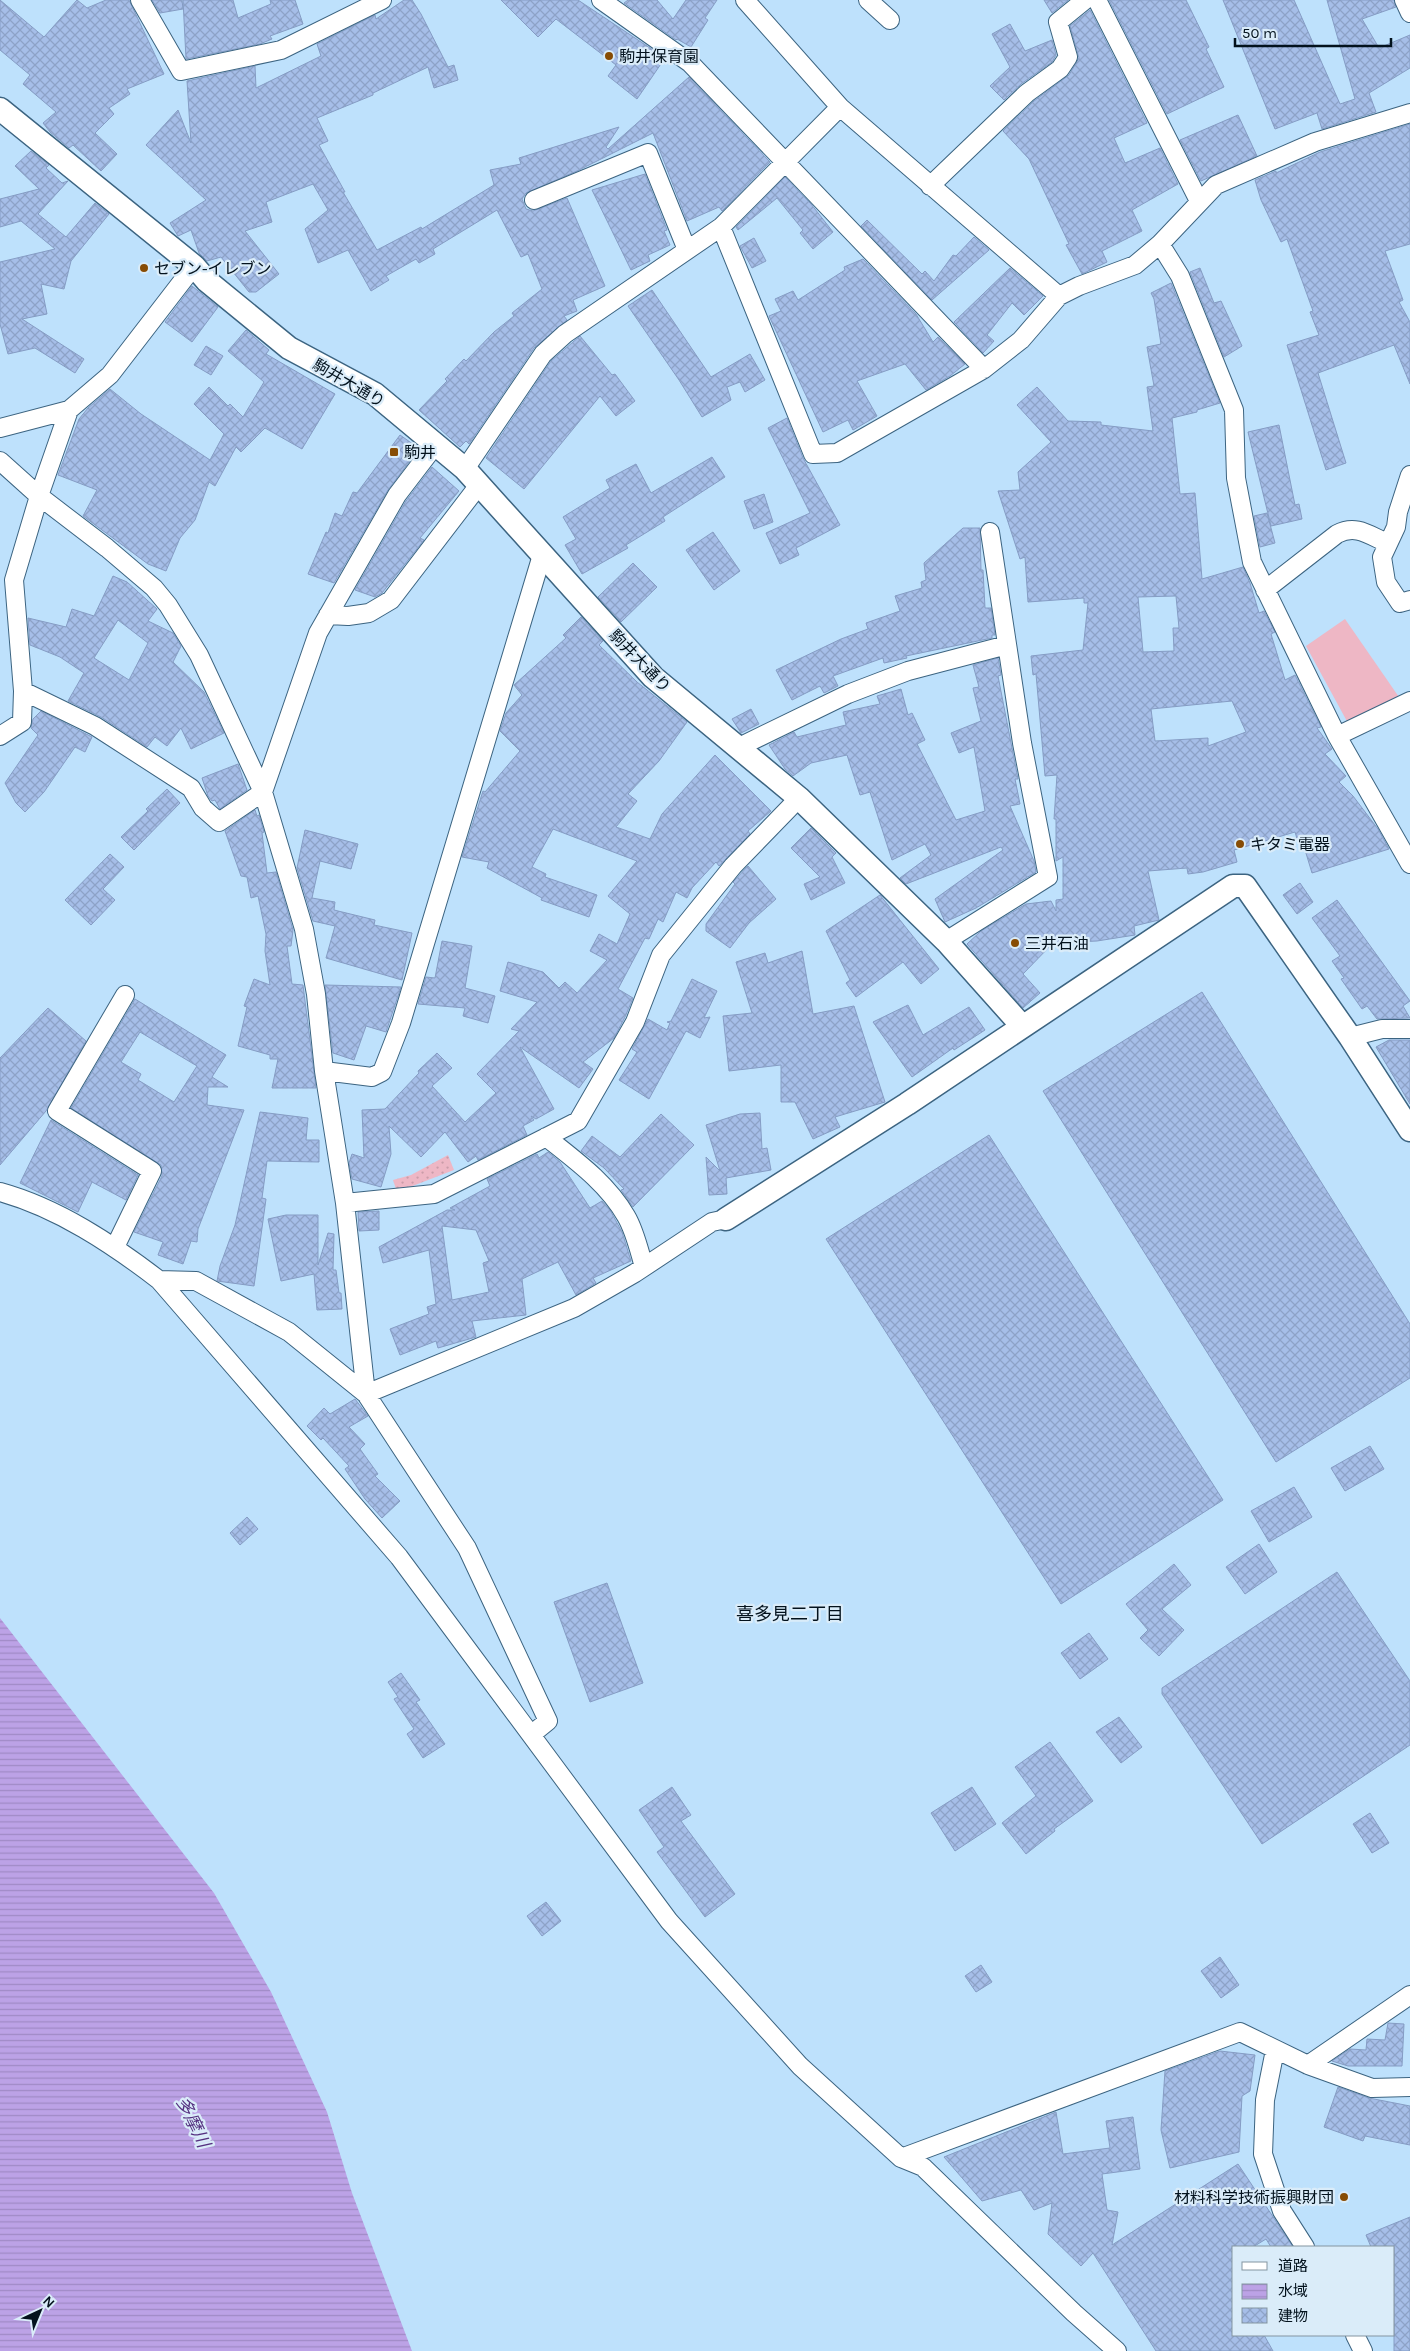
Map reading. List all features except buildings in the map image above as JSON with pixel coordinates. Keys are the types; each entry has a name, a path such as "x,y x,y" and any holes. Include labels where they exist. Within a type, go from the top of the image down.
{"street":[{"path":"140,0 181,71 281,50 382,0"},
{"path":"601,0 690,63 984,368"},
{"path":"745,0 840,106 930,186 998,241 1059,296"},
{"path":"868,0 890,20"},
{"path":"930,186 1027,93 1060,69 1068,57 1058,22 1085,0"},
{"path":"1096,0 1199,201"},
{"path":"1404,0 1410,13"},
{"path":"328,615 348,616 368,613 391,600 472,477 543,354 565,334 721,227 840,106"},
{"name":"駒井大通り","path":"0,109 194,266 214,287 289,348 375,394 436,444 472,477 653,677 799,798 946,941 1022,1026"},
{"path":"721,227 814,454 837,453 984,368 1021,340 1059,296 1079,286 1135,266 1160,244 1216,184 1315,142 1410,113"},
{"path":"534,200 648,153 687,250"},
{"path":"1160,244 1180,276 1234,410 1233,452 1241,514 1252,562 1337,736 1410,864"},
{"path":"0,428 69,410 110,375 194,266"},
{"path":"0,736 22,722 24,691 14,580 39,496 69,410"},
{"path":"24,691 95,726 191,788 203,808 220,822 263,792 318,633 396,495 436,444"},
{"path":"0,461 39,496 107,548 154,588 168,605 199,654 263,792 304,929 316,994 324,1071 345,1203 366,1394"},
{"path":"1410,475 1398,512 1396,527 1382,557 1386,582 1400,602 1410,600"},
{"path":"1265,590 1347,528 1358,530 1387,543"},
{"path":"946,941 1048,877 1022,743 990,532"},
{"path":"324,1071 372,1077 382,1072 401,1023 542,555"},
{"path":"737,748 848,694 882,681 953,658 1007,645"},
{"path":"1337,736 1410,702"},
{"path":"345,1203 434,1194 578,1121 635,1022 661,955 734,866 799,798"},
{"path":"366,1394 574,1308 644,1267 712,1222 726,1219 907,1104 1233,886 1245,886 1350,1037 1410,1130"},
{"path":"115,1246 152,1171 57,1111 125,995"},
{"path":"1350,1037 1382,1029 1410,1029"},
{"path":"546,1137 584,1167 613,1196 627,1216 644,1267"},
{"path":"0,1192 39,1206 115,1246 159,1280 399,1557 532,1734 668,1921 800,2066 901,2158 923,2166 1074,2313 1117,2351"},
{"path":"159,1280 196,1281 289,1332 366,1394 467,1548 548,1721 532,1734"},
{"path":"1308,2065 1410,1995"},
{"path":"901,2158 1240,2032 1308,2065 1372,2088 1410,2087"},
{"path":"1275,2050 1265,2100 1263,2154 1282,2211 1304,2246"},
{"path":"1356,2336 1363,2351"}],"shaded area":[{"path":"1345,619 1401,700 1349,725 1306,646"},
{"path":"448,1155 454,1170 397,1192 393,1180 411,1175"}],"water":[{"name":"多摩川","path":"0,1618 214,1893 271,1992 327,2112 352,2193 412,2351 0,2351"}],"place":[{"name":"駒井保育園","path":"609,56"},
{"name":"セブン-イレブン","path":"144,268"},
{"name":"駒井","path":"394,452"},
{"name":"キタミ電器","path":"1240,844"},
{"name":"三井石油","path":"1015,943"},
{"name":"材料科学技術振興財団","path":"1344,2197"}],"district":[{"name":"喜多見二丁目","path":"790,1614"}]}
